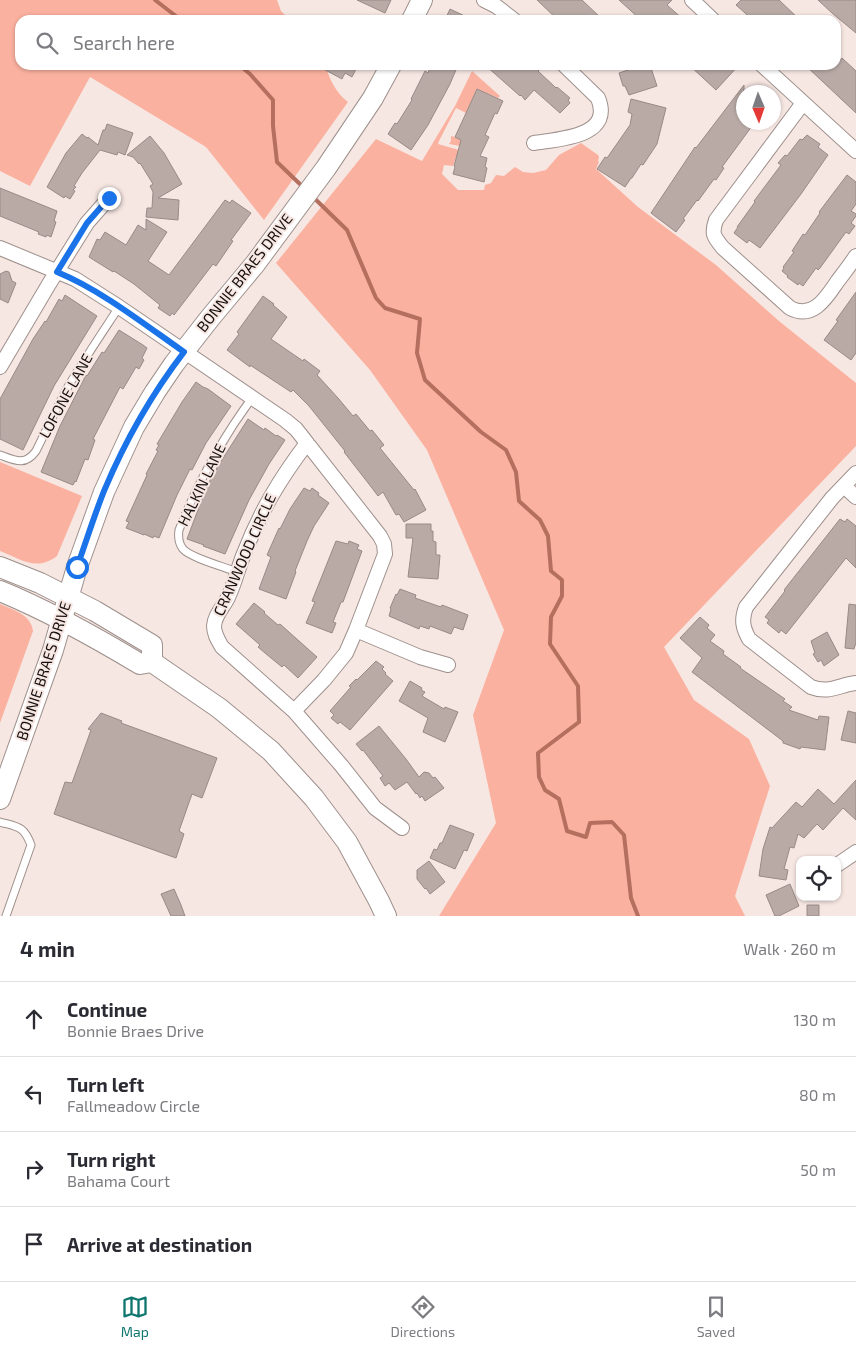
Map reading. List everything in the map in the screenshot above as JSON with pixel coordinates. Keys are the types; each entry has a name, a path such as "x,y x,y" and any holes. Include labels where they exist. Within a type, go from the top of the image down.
{"street":[{"path":"414,15 422,0"},
{"path":"484,0 508,15"},
{"path":"692,0 708,15"},
{"name":"BONNIE BRAES DRIVE","path":"0,799 54,650 77,567 104,492 140,416 184,352 255,264 326,168 360,119 388,70"},
{"path":"534,143 580,134 592,128 598,121 601,114 598,98 569,70"},
{"path":"767,70 856,150"},
{"path":"803,103 716,220 713,228 714,234 723,248 790,308 797,312 812,310 822,303 856,256"},
{"path":"0,367 87,223 109,198"},
{"path":"0,248 75,279 285,420 307,443 380,536 384,544 385,554 350,645 342,659 294,711"},
{"name":"CRANWOOD CIRCLE","path":"307,443 270,496 252,535 229,597 216,618 215,636 222,647 294,711 375,808 402,828"},
{"path":"856,473 832,498 746,607 742,623 749,640 811,687 820,690 856,683"},
{"path":"844,486 856,497"},
{"path":"0,567 40,583 68,597 152,644 152,662"},
{"path":"0,591 31,604 92,635 140,664 152,662 227,714 271,752 314,798 347,842 386,916"},
{"path":"356,630 420,657 448,665"},
{"path":"841,862 856,852"}],"lane":[{"name":"LOFONE LANE","path":"0,455 21,461 33,455 87,355 119,307"},
{"name":"HALKIN LANE","path":"237,572 188,554 182,548 178,535 191,500 211,460 252,398"},
{"path":"0,822 23,830 31,845 6,916"}],"shaded area":[{"path":"0,0 277,0 281,11 285,15 15,15 15,70 327,70 334,86 348,102 264,220 206,147 90,77 30,186 0,171"},
{"path":"472,71 500,96 498,98 477,89 466,113 456,108 439,141 438,144 459,150 460,146 449,144 451,136 474,146 456,157 453,166 444,165 442,174 458,190 484,190 485,185 491,183 496,175 504,176 515,167 523,172 533,173 546,170 559,155 581,143 598,155 599,162 596,169 638,207 716,265 779,321 856,383 856,446 664,647 694,700 749,739 770,786 735,896 745,916 439,916 496,823 473,715 504,630 427,450 370,370 276,263 376,139 422,161 455,106"},
{"path":"0,462 82,496 57,556 49,561 35,564 0,551"},
{"path":"0,604 16,611 29,620 33,631 0,723"}],"building":[{"path":"357,0 391,0 385,13"},
{"path":"537,0 582,0 598,15 553,15"},
{"path":"619,0 672,0 667,5 678,15 636,15"},
{"path":"741,0 779,0 795,15 747,15 736,5"},
{"path":"818,0 856,0 856,33 841,20 841,15 832,13"},
{"path":"450,9 463,15 447,15"},
{"path":"842,58 856,71 856,113 810,70 841,70"},
{"path":"325,70 356,70 352,77 345,73 342,79"},
{"path":"429,70 456,70 428,125 411,150 388,134 395,123 397,124 412,100 425,71 428,73"},
{"path":"491,70 539,70 556,88 570,98 568,100 570,103 560,113 534,90 525,100"},
{"path":"628,70 652,70 657,86 629,95 625,86 623,86 619,73"},
{"path":"694,70 734,70 716,90"},
{"path":"477,89 503,101 485,135 489,137 480,156 487,158 484,182 453,174 461,140 455,137"},
{"path":"736,96 736,130 749,130 722,167 724,168 716,180 714,179 697,200 676,232 651,213 696,148"},
{"path":"631,99 666,108 657,144 625,187 597,169 630,125 632,114 628,112"},
{"path":"107,124 133,133 125,155 118,152 117,155 100,150 74,186 76,187 73,190 75,191 70,199 65,196 64,198 47,187 66,153 82,134 98,145"},
{"path":"807,135 820,144 818,147 828,155 760,248 749,240 747,243 734,233 737,227 781,165 778,163 785,155 787,156 800,139 802,140"},
{"path":"150,136 164,153 182,184 158,198 179,200 178,220 146,217 147,208 152,208 153,192 150,186 153,184 140,163 127,155"},
{"path":"847,175 856,182 856,204 851,211 856,214 851,223 855,226 849,234 846,232 820,268 818,270 816,268 803,286 799,283 798,285 782,271 783,267 794,252 792,251 803,234 805,235 819,212"},
{"path":"0,188 57,211 51,237 38,234 39,232 0,216"},
{"path":"225,200 230,203 232,200 251,213 231,240 233,241 216,266 213,264 174,315 172,313 170,316 158,308 160,305 134,284 89,257 97,239 100,240 105,232 126,245 138,225 146,230 146,219 167,232 148,261 169,275"},
{"path":"6,271 9,272 12,281 16,283 8,303 0,299 0,274"},
{"path":"856,292 856,353 851,360 824,340"},
{"path":"65,295 97,316 54,386 23,450 0,439 0,399 33,339 46,322 59,299 62,301"},
{"path":"263,296 287,317 271,339 320,371 317,375 353,416 356,414 384,445 380,448 415,489 426,510 404,522 399,514 396,515 383,492 378,496 309,406 293,390 291,392 250,365 250,367 227,350 239,334 237,332"},
{"path":"119,330 147,348 142,358 144,360 139,369 136,367 123,389 120,387 93,439 95,440 88,460 85,459 76,482 73,485 41,472 60,426 86,375 102,352 104,353"},
{"path":"196,382 231,406 206,443 192,470 190,469 159,538 154,536 153,538 126,528 129,522 126,521 158,451 156,450 159,445 157,444"},
{"path":"248,419 264,430 265,428 285,440 249,500 225,554 187,539 207,486"},
{"path":"304,488 310,491 312,488 329,503 307,541 286,599 259,589 271,557 267,555 279,528"},
{"path":"840,519 845,522 847,519 856,526 856,568 846,558 786,634 781,630 779,633 767,623 769,620 765,617"},
{"path":"406,524 431,524 433,541 436,542 436,555 440,555 438,579 408,577 413,538 406,538"},
{"path":"336,541 348,544 349,541 359,545 357,549 362,551 343,602 341,602 333,622 336,623 332,633 306,623 315,602 312,601"},
{"path":"400,589 416,595 415,598 441,607 442,605 468,615 463,630 454,627 451,634 430,626 429,629 420,626 419,629 389,616 390,608"},
{"path":"254,603 317,657 298,678 284,665 282,667 258,647 260,645 236,624"},
{"path":"849,604 856,605 856,645 854,649 845,648"},
{"path":"700,617 709,625 707,628 715,635 710,641 724,651 723,654 740,668 785,699 783,701 792,707 789,710 818,720 819,716 829,717 825,750 801,747 800,749 783,743 783,741 692,672 702,658 680,638"},
{"path":"827,632 839,655 824,666 821,660 818,662 813,654 815,653 811,641"},
{"path":"376,661 384,667 382,669 385,674 393,681 350,730 331,718 334,715 330,711 351,687 349,686"},
{"path":"410,681 422,688 421,690 425,692 422,696 444,709 445,707 458,712 445,742 423,732 428,718 399,701"},
{"path":"848,711 856,713 856,743 841,740"},
{"path":"101,713 122,721 121,723 217,758 202,798 192,794 179,831 184,834 176,858 54,814 65,782 72,783 91,730 88,729"},
{"path":"379,726 419,777 424,772 429,773 444,788 425,801 422,796 420,798 416,794 407,782 395,790 389,783 385,786 380,778 383,776 356,744"},
{"path":"856,780 856,820 843,808 823,830 817,824 804,838 798,834 794,848 790,847 784,869 788,870 786,880 759,876 763,849 770,827 772,828 796,802 802,807 818,789 834,804"},
{"path":"450,825 474,834 467,851 464,850 455,869 430,858 434,849 437,850 440,843 442,843"},
{"path":"429,861 445,882 430,894 417,879 417,870"},
{"path":"790,884 799,906 779,916 775,916 766,895"},
{"path":"174,889 185,916 171,916 161,894"},
{"path":"807,905 819,905 819,916 807,916"}],"waterway":[{"path":"155,0 174,15"},
{"path":"245,70 273,100 273,126 277,162 303,187"},
{"path":"312,196 347,230 376,298 385,308 420,319 417,353 425,380 481,432 506,450 516,472 519,501 540,520 548,536 551,571 562,580 562,596 551,617 550,644 578,686 579,722 538,753 539,777 545,790 559,799 567,831 586,837 590,823 612,822 624,835 631,898 638,916"}],"route":[{"path":"77,567 104,492 121,453 140,416 184,352 75,279 57,272 87,223 109,198"}]}
